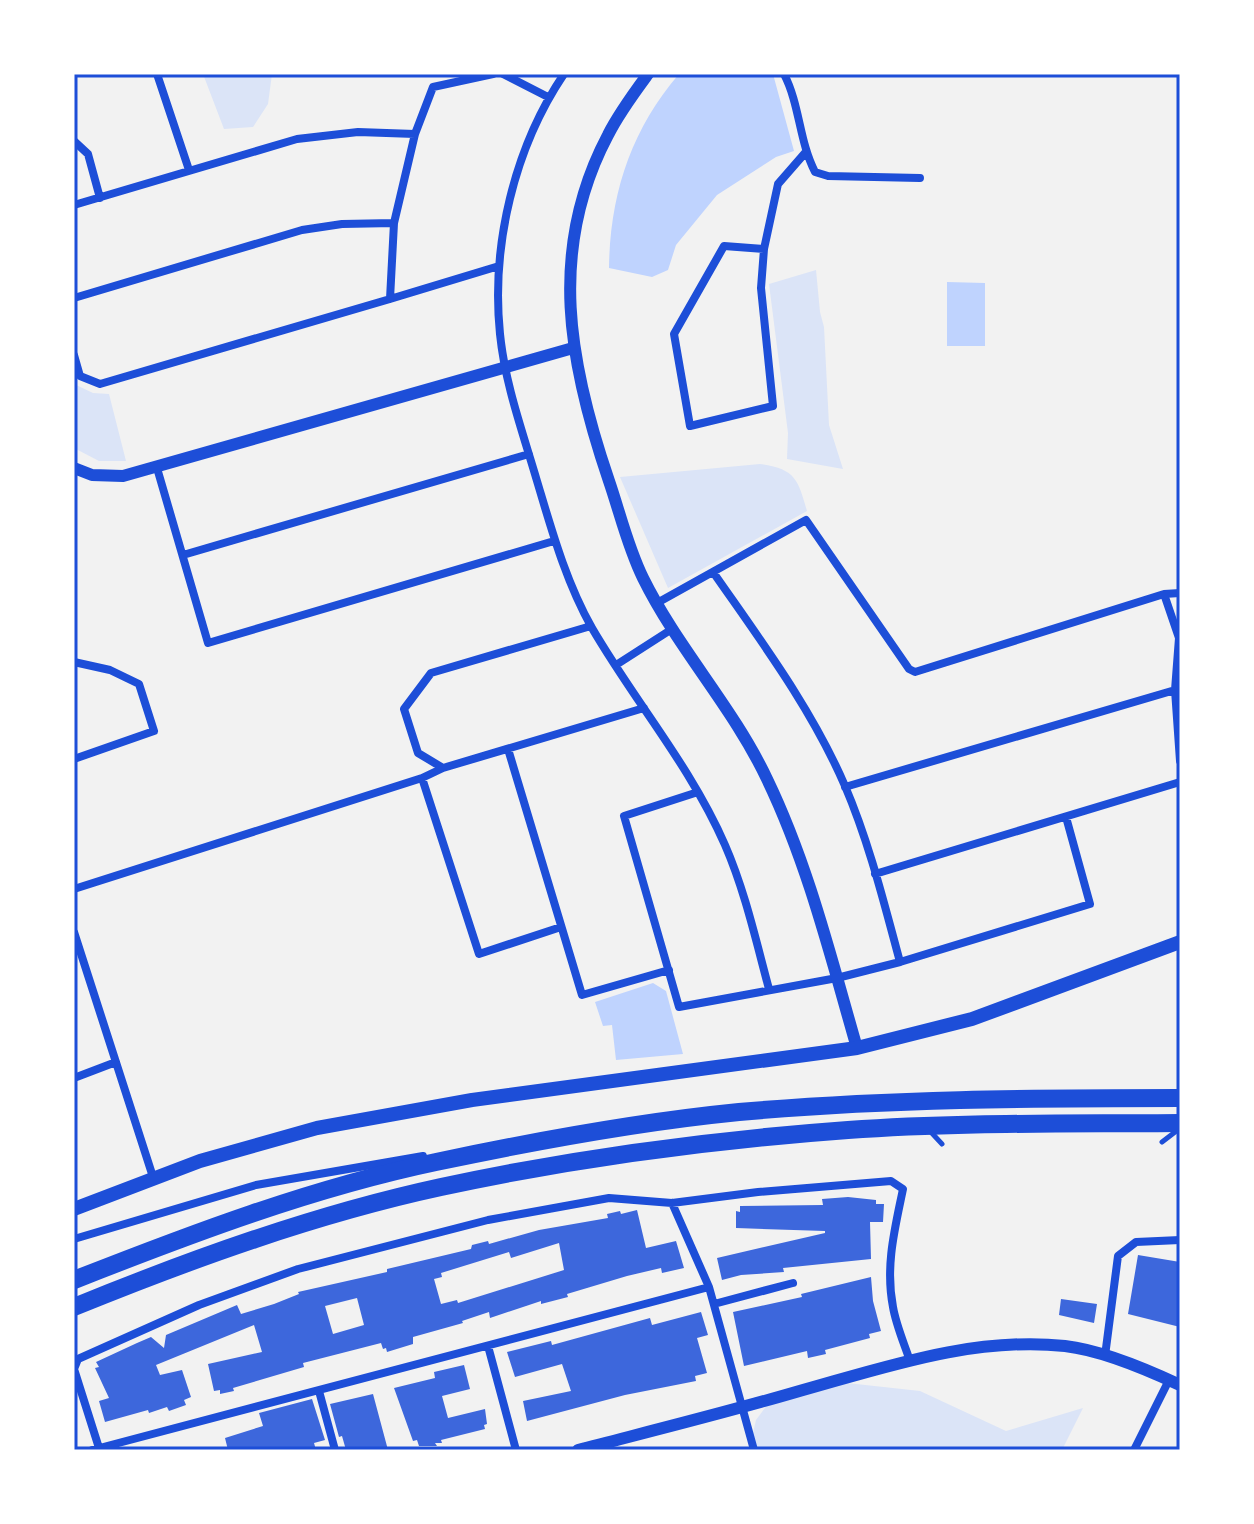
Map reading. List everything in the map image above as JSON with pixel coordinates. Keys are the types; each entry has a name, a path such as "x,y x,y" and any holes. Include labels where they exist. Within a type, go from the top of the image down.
{"highway":[{"path":"74,1280 218,1226 323,1192 433,1163 532,1144 739,1112 956,1101 1180,1098"},
{"path":"74,1307 145,1278 331,1216 438,1188 644,1151 739,1139 925,1126 1180,1126"}],"main road":[{"path":"74,1209 212,1157 317,1128 572,1085 857,1048 972,1019 1180,942"}],"street":[{"path":"157,74 189,170"},
{"path":"390,299 394,223 415,134 433,87 493,74"},
{"path":"503,74 548,97"},
{"path":"564,74 548,97 528,141 513,186 499,266 500,333 505,366 554,541 591,626 676,752 726,845 746,902 769,989"},
{"path":"648,74 607,135 581,209 571,253 568,298 573,348 600,456 642,576 672,629 714,690 766,776 799,857 857,1048"},
{"path":"784,74 791,87 805,153 815,172 828,176 920,178"},
{"path":"74,205 297,139 358,132 415,134"},
{"path":"74,141 88,154 100,198"},
{"path":"764,249 724,246 674,334 690,426 773,406 761,288 764,249 778,184 805,153"},
{"path":"74,298 302,230 342,224 394,223"},
{"path":"74,355 80,376 100,384 499,266"},
{"path":"74,468 108,477 157,468 573,348"},
{"path":"183,555 529,454"},
{"path":"157,468 208,643 554,541"},
{"path":"657,603 806,520 909,669 915,672 1164,594 1180,593"},
{"path":"713,572 812,721 845,787 875,874 900,962"},
{"path":"1164,594 1179,638 1175,690 1180,761"},
{"path":"443,768 418,753 404,709 431,673 591,626"},
{"path":"616,665 672,629"},
{"path":"74,662 110,670 139,684 154,731 74,759"},
{"path":"845,787 1175,690"},
{"path":"74,889 422,778 443,768 644,708"},
{"path":"508,749 582,995 669,970"},
{"path":"422,778 479,954 561,927"},
{"path":"875,874 1180,782"},
{"path":"698,792 624,816 679,1007 837,978 1090,904 1066,817"},
{"path":"74,932 153,1177"},
{"path":"74,1078 116,1062"},
{"path":"74,1239 256,1185 433,1155 532,1144"},
{"path":"709,1287 95,1449 74,1369 78,1359 199,1305 298,1269 488,1220 609,1198 672,1203 891,1181 903,1189 889,1260 889,1286 893,1310 910,1361"},
{"path":"672,1203 709,1287 754,1450"},
{"path":"1105,1356 1118,1256 1136,1242 1180,1240"},
{"path":"714,1304 793,1283"},
{"path":"578,1450 910,1361 978,1348 1038,1344 1068,1346 1105,1356 1174,1383 1134,1450"},
{"path":"488,1346 516,1450"},
{"path":"319,1391 335,1450"}],"lane":[{"path":"925,1126 942,1144"},
{"path":"1162,1142 1180,1126"}],"shaded area":[{"path":"203,74 272,74 268,104 253,127 224,129"},
{"path":"816,270 824,327 829,425 843,469 787,459 788,433 769,284"},
{"path":"74,384 93,393 109,394 126,461 99,461 74,448"},
{"path":"760,464 781,469 794,478 807,511 668,588 620,477"},
{"path":"838,1382 920,1391 1006,1431 1083,1408 1062,1450 749,1450 756,1420 770,1401"}],"water":[{"path":"679,74 773,74 794,151 776,157 717,195 676,245 668,270 652,277 609,268 614,214 626,164 648,118"},
{"path":"947,282 985,283 985,346 947,346"},
{"path":"653,983 666,991 683,1054 616,1060 612,1025 603,1026 595,1002"}],"building":[{"path":"848,1197 884,1204 883,1222 870,1222 871,1259 783,1268 784,1272 741,1275 722,1280 717,1258 825,1233 736,1228 736,1211 740,1212 740,1206 823,1205 822,1199"},
{"path":"637,1210 646,1248 676,1241 684,1268 662,1273 661,1268 627,1276 567,1294 568,1297 541,1304 541,1301 490,1318 489,1312 413,1337 413,1344 387,1352 381,1343 303,1363 304,1367 233,1388 234,1391 220,1394 220,1390 214,1391 208,1364 262,1352 254,1325 156,1365 160,1375 182,1370 191,1397 184,1400 186,1405 169,1411 167,1407 149,1413 148,1410 105,1422 99,1401 109,1398 95,1368 99,1367 96,1362 151,1337 164,1348 166,1335 237,1305 241,1314 274,1304 298,1292 387,1272 387,1269 471,1249 472,1245 608,1218 607,1214 620,1211 621,1214","holes":["559,1243 564,1270 458,1303 457,1300 441,1304 434,1279 442,1277 441,1273 509,1252 511,1258","357,1298 364,1325 333,1334 325,1306"]},
{"path":"1138,1255 1180,1262 1180,1327 1128,1314"},
{"path":"871,1277 873,1301 881,1331 869,1334 870,1338 825,1350 826,1354 808,1358 807,1351 744,1366 733,1312 802,1297 801,1294"},
{"path":"1061,1299 1097,1304 1094,1323 1059,1315"},
{"path":"701,1312 708,1335 697,1338 707,1373 695,1376 696,1381 625,1395 527,1421 523,1401 571,1391 562,1364 515,1377 507,1352 551,1341 552,1345 650,1318 652,1325"},
{"path":"464,1365 470,1389 442,1396 448,1418 485,1409 485,1429 441,1440 442,1443 435,1443 437,1446 419,1446 417,1440 413,1441 394,1388 435,1378 434,1372"},
{"path":"373,1394 388,1450 346,1450 330,1404"},
{"path":"312,1399 325,1440 314,1443 316,1450 228,1450 225,1438 263,1426 259,1413"}]}
